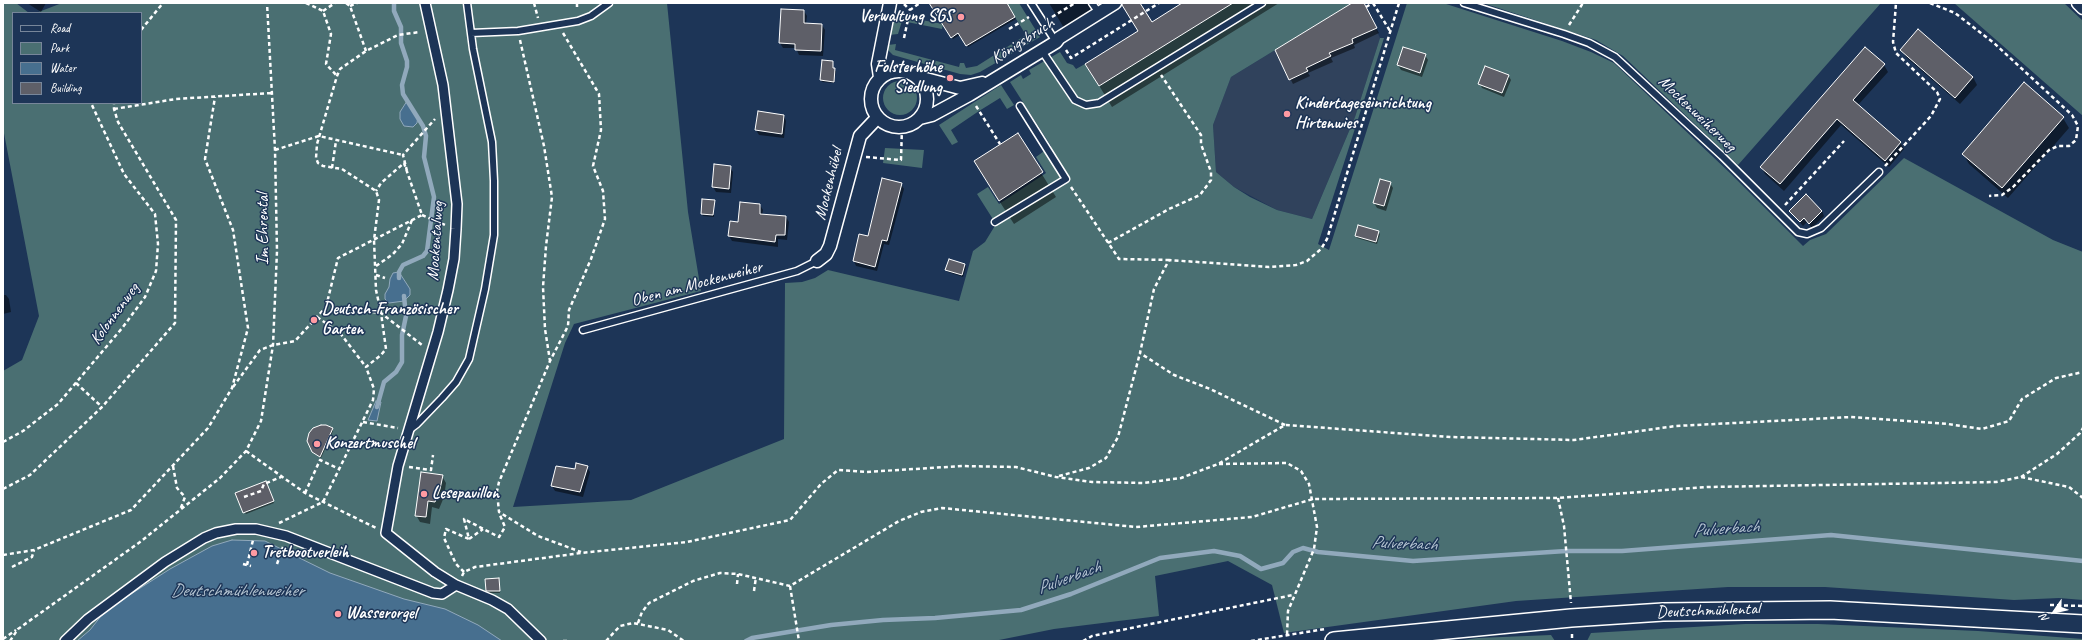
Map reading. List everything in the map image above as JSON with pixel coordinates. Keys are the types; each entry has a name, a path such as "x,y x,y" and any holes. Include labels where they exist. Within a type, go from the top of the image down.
{"main road":[{"name":"Deutschmühlental","path":"1334,641 1572,618 1686,611 1830,610 2083,624"}],"street":[{"name":"Mockentalweg","path":"386,533 398,466 432,352 448,290 454,259 457,204 443,85 425,3"},
{"path":"890,3 878,64 880,77 874,84 871,92 873,110 877,118 885,124 902,127"},
{"name":"Königsbruch","path":"902,127 912,124 920,118 932,115 990,82 1042,51 1096,8 1115,3"},
{"path":"2078,3 2083,8"},
{"name":"Königsbruch","path":"880,77 887,73 903,70 918,77 960,88 990,82"},
{"path":"918,77 927,94 926,107 920,118"},
{"name":"Mockenhübel","path":"818,261 826,254 830,246 860,136 877,118"},
{"path":"65,641 88,619 113,599 204,538 216,533 236,529 256,529 286,536 433,593 442,594 456,585"},
{"path":"386,533 434,572 456,585 492,600 508,609 541,641"}],"lane":[{"path":"408,430 417,424 456,382 469,359 485,289 494,235 492,142 471,33 467,3"},
{"path":"471,33 518,31 560,24 591,16 610,3"},
{"path":"1031,3 1057,40"},
{"path":"1042,51 1075,100 1086,105 1099,103 1262,3"},
{"name":"Mockenweiherweg","path":"1464,3 1564,34 1588,43 1615,58 1722,156 1798,232 1807,234 1815,231 1828,222 1879,172"},
{"path":"995,222 1066,178 1020,106"},
{"name":"Oben am Mockenweiher","path":"583,330 797,271 818,261"}],"path":[{"path":"142,29 163,3"},
{"name":"Im Ehrental","path":"3,639 140,542 220,478 246,451 261,421 273,345 277,251 272,93 267,3"},
{"path":"306,3 323,11 331,34 326,64 336,76"},
{"path":"323,11 335,3"},
{"path":"346,3 350,6 366,51"},
{"path":"350,6 357,3"},
{"path":"534,3 536,14"},
{"path":"904,38 910,10 920,3"},
{"path":"1044,22 1076,3"},
{"path":"1057,40 1071,58 1159,3"},
{"path":"1366,7 1373,3 1390,30"},
{"path":"1066,178 1119,259 1169,260 1269,267 1296,265 1316,255 1327,239 1399,3"},
{"path":"1567,29 1583,3"},
{"path":"1879,172 1931,116 1940,99 1937,92 1896,53 1893,42 1896,3"},
{"path":"1930,3 1955,13 1994,43 2072,115 2078,126 2076,140 2069,146 2058,146 2049,150 2013,187 2002,195 1989,196"},
{"path":"904,4 910,10"},
{"path":"1009,29 1028,18"},
{"path":"469,539 464,519 500,537 505,527 499,512 497,491 499,482 550,361 568,326 569,310 591,259 605,219 603,192 593,166 600,130 599,94 582,64 564,38 560,24"},
{"path":"376,191 342,169 323,166 316,158 316,148 336,76 340,69 366,51 398,35 431,31"},
{"path":"518,31 544,146 552,197 543,287 545,328 550,361"},
{"path":"1108,243 1169,209 1200,195 1211,180 1201,144 1201,135 1156,68"},
{"path":"114,109 176,99 272,93"},
{"path":"215,97 205,159 233,230 248,328 232,388"},
{"name":"Kolonnenweg","path":"3,442 23,431 58,404 123,327 145,297 156,271 158,244 155,214 124,174 91,104"},
{"path":"3,489 30,476 102,408 175,323 176,220 118,122 114,104"},
{"path":"979,111 1000,144"},
{"path":"854,156 901,160 902,127"},
{"path":"422,215 404,163 403,155 428,128"},
{"path":"274,150 319,136 403,155"},
{"path":"332,168 336,141"},
{"path":"1778,212 1844,141"},
{"path":"366,366 381,355 386,349 382,313 376,290 374,240 379,207 376,191 381,183 404,163"},
{"path":"3,555 34,550 131,510 208,428 232,388 260,350 273,345 294,341 326,307 338,258 422,215 436,220"},
{"path":"375,266 393,254 402,244 412,220"},
{"path":"1056,477 1089,468 1106,458 1118,437 1140,353 1154,288 1169,260"},
{"path":"376,275 385,278"},
{"path":"326,307 382,313 432,352"},
{"path":"262,530 323,502 373,400 374,389 366,366 340,333 317,317"},
{"path":"1140,353 1174,375 1210,389 1285,425 1451,437 1574,440 1676,426 1851,417 1948,424 1982,429 2009,421 2022,399 2056,378 2083,372"},
{"path":"76,383 102,408"},
{"path":"363,422 408,430"},
{"path":"469,539 446,529 444,538 456,564 464,572 475,567 581,553 687,542 790,520 821,484 838,470 866,472 962,466 1016,467 1056,477 1092,482 1144,483 1181,478 1218,464 1285,425"},
{"path":"638,623 642,612 649,603 672,590 693,581 720,573 756,577 790,586 899,521 921,512 942,508 1136,527 1252,517 1313,499 1558,498 1707,487 1996,482 2021,477 2057,454 2083,428"},
{"path":"246,451 305,493 386,533"},
{"path":"398,466 431,470 433,455"},
{"path":"305,493 320,460 339,469"},
{"path":"1218,464 1287,463 1302,471 1309,484 1313,499 1317,527 1314,549 1293,595 1288,611 1287,635 1251,641"},
{"path":"173,466 177,488 185,497 180,511"},
{"path":"244,497 261,491 264,484 281,477"},
{"path":"2021,477 2069,487 2083,498"},
{"path":"1558,498 1564,526 1571,604"},
{"path":"499,512 538,536 581,553"},
{"path":"469,539 483,529"},
{"path":"247,565 254,538"},
{"path":"12,567 32,558 34,550"},
{"path":"277,564 282,550"},
{"path":"243,564 252,566"},
{"path":"737,584 738,574"},
{"path":"754,591 756,577"},
{"path":"790,586 799,641"},
{"path":"1083,641 1092,636 1293,595"},
{"path":"606,641 620,626 638,623 668,630 684,641"},
{"path":"10,641 18,629"},
{"path":"563,641 569,641"}],"shaded area":[{"name":"Kindertageseinrichtung Hirtenwies","path":"1352,3 1364,3 1380,38 1355,117 1312,219 1277,210 1234,187 1216,172 1213,125 1231,77"}],"green space":[{"path":"3,3 16,3 28,12 12,12 12,104 142,104 142,12 39,12 62,3 667,3 688,212 701,291 574,324 565,343 513,507 631,500 784,439 785,283 802,282 815,278 828,270 959,301 973,251 985,242 996,224 977,194 988,187 999,204 1046,173 1036,157 1051,146 1010,82 1021,75 1023,79 1031,74 1029,70 1060,52 1067,63 1073,65 1076,69 1085,64 1099,86 1233,3 1352,3 1231,77 1213,125 1216,172 1234,187 1250,197 1277,210 1312,219 1355,117 1380,38 1384,38 1318,244 1329,250 1407,3 1443,3 1562,41 1614,63 1730,173 1803,246 1810,240 1826,234 1904,158 2053,240 2083,252 2083,600 2059,598 2014,600 1825,587 1728,587 1516,601 1284,633 1272,585 1228,561 1155,576 1159,616 1054,629 994,641 3,641 3,371 22,360 39,316 3,128"},
{"path":"1005,3 1019,3 1040,37 980,72 971,75 960,74 893,55 887,49 888,45 896,44 895,50 959,67 960,63 964,63 966,68 977,66 1026,35"},
{"path":"1483,3 1881,3 1738,165 1623,56 1596,40"},
{"path":"1954,3 2064,3 2083,21 2083,116"},
{"path":"900,16 943,24 942,29 902,21 898,34 889,35 891,24"},
{"path":"897,81 903,81 912,86 916,92 916,104 912,110 903,115 897,115 888,110 883,101 883,95 888,86"},
{"path":"1001,85 1014,105 1007,109 1000,98 979,111 951,130 958,142 952,145 939,125"},
{"path":"885,148 924,150 922,168 883,163"},
{"path":"1745,624 1818,624 1978,631 2083,639 2083,641 1587,641 1591,633"},
{"path":"1551,635 1555,641 1456,641 1478,638"}],"water":[{"path":"407,101 418,116 417,123 413,127 404,126 400,119 400,112"},
{"path":"399,272 410,289 410,295 404,301 389,303 385,299 385,294 389,287 390,279 393,273"},
{"path":"376,401 381,402 377,421 368,420"},
{"name":"Deutschmühlenweiher","path":"232,540 265,541 330,573 404,599 445,609 478,625 502,641 77,641 90,630 101,616 117,603 170,569 212,546"}],"building":[{"path":"929,3 1007,3 1015,17 966,46 958,33 951,38"},
{"path":"1122,3 1140,3 1152,22 1182,3 1233,3 1099,86 1085,64 1138,31"},
{"path":"1352,3 1364,3 1377,28 1352,39 1353,43 1329,53 1331,56 1306,68 1308,71 1289,80 1275,50"},
{"path":"781,9 804,10 804,23 822,24 821,51 795,50 795,44 779,43"},
{"path":"1918,29 1973,77 1955,98 1900,50"},
{"path":"1403,47 1426,54 1420,73 1397,65"},
{"path":"1865,47 1885,64 1853,100 1901,142 1885,161 1837,119 1780,184 1760,167"},
{"path":"822,60 833,61 833,68 835,68 834,82 820,80"},
{"path":"1485,66 1509,75 1502,93 1478,84"},
{"path":"2024,82 2064,117 2002,188 1962,154"},
{"path":"758,111 784,115 782,134 755,130"},
{"path":"1018,133 1043,172 999,201 974,161"},
{"path":"714,164 731,166 729,189 712,187"},
{"path":"882,178 902,183 887,241 882,240 875,267 853,261 859,234 868,236"},
{"path":"1380,179 1391,182 1384,206 1373,203"},
{"path":"1806,194 1822,211 1809,224 1804,218 1800,222 1789,211"},
{"path":"702,199 715,200 713,215 701,214"},
{"path":"740,202 760,204 760,214 786,216 785,235 776,235 775,242 728,236 730,221 738,222"},
{"path":"1358,225 1379,231 1376,242 1355,236"},
{"path":"949,259 965,264 962,275 945,270"},
{"name":"Konzertmuschel","path":"326,425 333,428 320,457 312,452 307,441 309,433 313,428"},
{"path":"576,463 588,466 580,492 551,486 556,466 575,469"},
{"name":"Lesepavillon","path":"421,472 443,475 435,502 428,501 426,517 415,516"},
{"path":"266,481 274,501 243,513 235,493"},
{"path":"499,578 500,591 486,591 485,579"}],"waterway":[{"path":"394,3 394,11 401,27 401,43 407,61 407,67 402,85 403,94 423,126 426,136 424,157 434,197 427,251 423,256 403,265 399,272 399,278"},
{"path":"377,407 384,382 396,372 402,362 402,335 406,316 404,296"},
{"name":"Pulverbach","path":"746,641 752,638 831,625 883,620 935,618 1021,610 1071,594 1160,558 1214,551 1240,556 1261,569 1283,563 1293,552 1303,548 1318,552 1413,561 1566,551 1622,551 1831,535 2083,561"}],"place":[{"name":"Verwaltung SGS","path":"961,17"},
{"name":"Folsterhöhe Siedlung","path":"950,78"},
{"name":"Kindertageseinrichtung Hirtenwies","path":"1287,114"},
{"name":"Deutsch-Französischer Garten","path":"314,320"},
{"name":"Konzertmuschel","path":"317,444"},
{"name":"Lesepavillon","path":"424,494"},
{"name":"Tretbootverleih","path":"254,553"},
{"name":"Wasserorgel","path":"338,614"}]}
